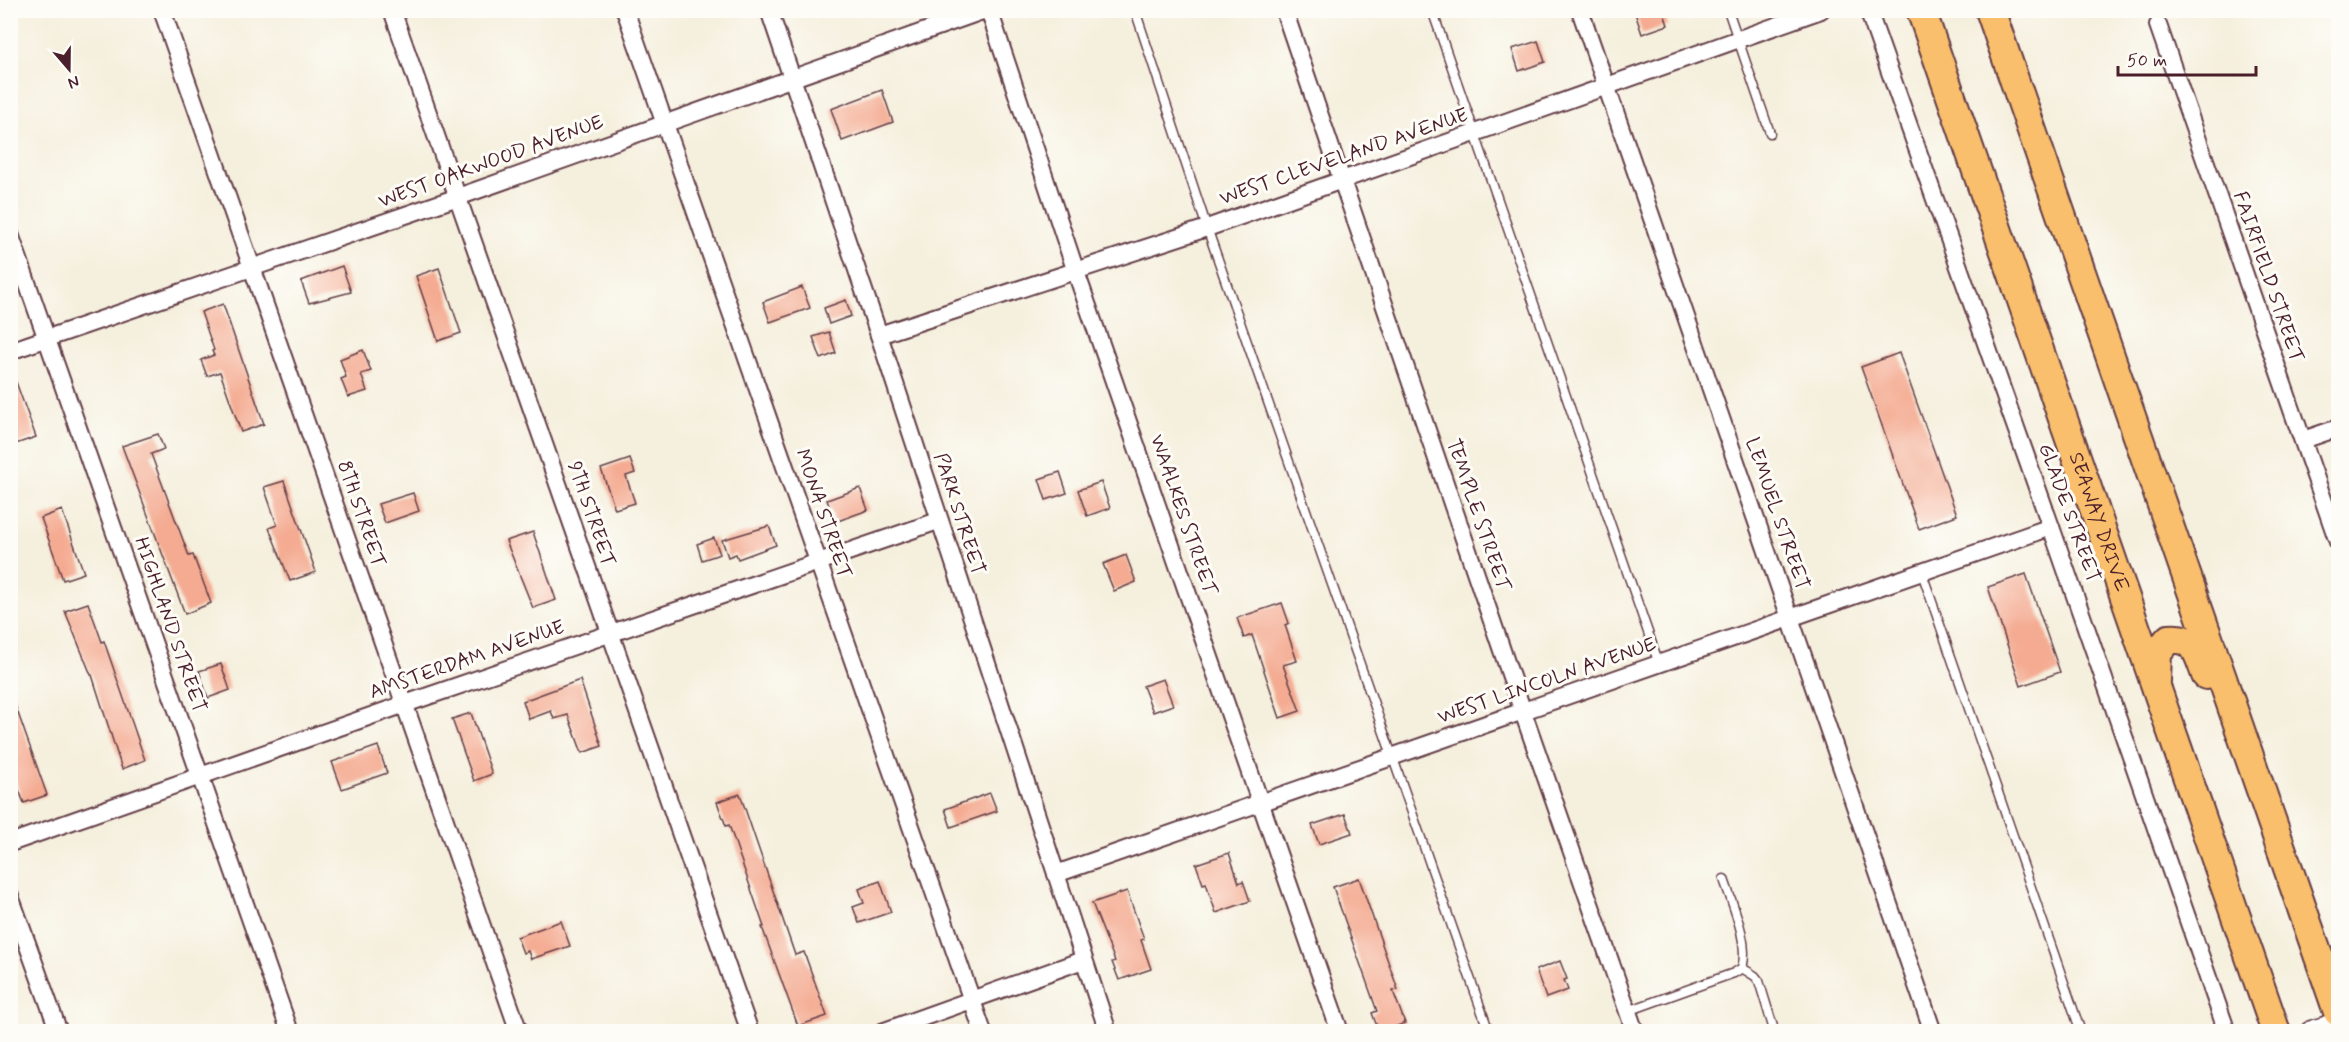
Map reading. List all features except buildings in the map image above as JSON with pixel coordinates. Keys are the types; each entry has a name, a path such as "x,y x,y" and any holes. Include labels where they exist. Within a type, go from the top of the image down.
{"highway":[{"name":"SEAWAY DRIVE","path":"1921,10 2276,1032"},
{"path":"1990,10 2338,1012"},
{"path":"2156,682 2157,653 2161,646 2169,639 2180,637 2191,642 2208,681 2292,922 2321,963"},
{"path":"2188,775 2226,849 2290,1032"}],"street":[{"name":"8TH STREET","path":"162,10 519,1032"},
{"name":"9TH STREET","path":"393,10 750,1032"},
{"name":"MONA STREET","path":"625,10 983,1032"},
{"name":"PARK STREET","path":"769,10 879,335 938,521 1108,1032"},
{"name":"WEST OAKWOOD AVENUE","path":"10,351 987,10"},
{"name":"WAALKES STREET","path":"987,10 1340,1032"},
{"name":"TEMPLE STREET","path":"1284,10 1523,712 1635,1032"},
{"name":"LEMUEL STREET","path":"1580,10 1933,1032"},
{"name":"WEST CLEVELAND AVENUE","path":"879,335 1207,228 1821,10"},
{"name":"GLADE STREET","path":"1868,10 2227,1032"},
{"name":"FAIRFIELD STREET","path":"2158,25 2338,542"},
{"name":"HIGHLAND STREET","path":"10,234 290,1032"},
{"path":"2303,440 2338,428"},
{"name":"AMSTERDAM AVENUE","path":"10,843 817,561 938,521"},
{"name":"WEST LINCOLN AVENUE","path":"1056,874 2051,527"},
{"path":"10,896 58,1032"},
{"path":"882,1032 1083,960"},
{"path":"2312,1032 2338,1023"}],"lane":[{"path":"1135,10 1207,228 1489,1032"},
{"path":"1432,10 1659,664"},
{"path":"1728,10 1770,133"},
{"path":"1922,573 2081,1032"},
{"path":"1628,1011 1734,973 1742,968 1745,958 1744,946 1724,879"},
{"path":"1742,968 1759,981 1774,1029"}]}
